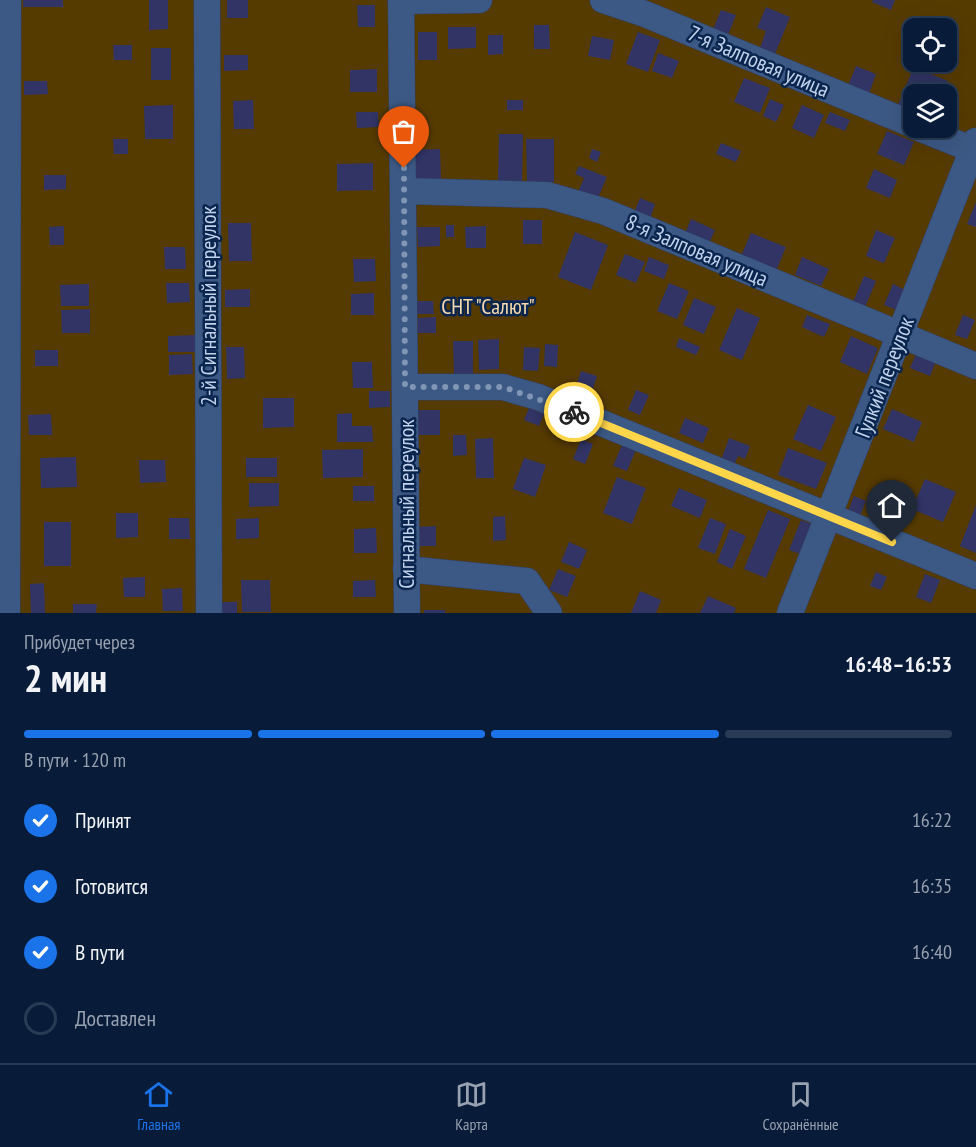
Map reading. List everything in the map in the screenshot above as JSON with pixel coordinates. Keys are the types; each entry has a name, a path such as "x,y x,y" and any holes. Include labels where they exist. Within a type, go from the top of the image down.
{"street":[{"path":"7,613 8,0"},
{"name":"2-й Сигнальный переулок","path":"207,0 208,613"},
{"path":"401,1 479,0"},
{"name":"7-я Залповая улица","path":"603,0 645,14 903,120"},
{"name":"Сигнальный переулок","path":"401,1 406,613"},
{"path":"948,138 975,147"},
{"name":"Гулкий переулок","path":"790,613 975,147"},
{"name":"8-я Залповая улица","path":"404,191 547,195 603,211 976,366"},
{"path":"405,387 503,387 538,398 976,576"},
{"path":"406,569 527,581 549,613"}],"green space":[{"name":"СНТ \"Салют\"","path":"0,0 976,0 976,613 0,613"}],"building":[{"path":"23,0 63,0 63,7 23,7"},
{"path":"149,0 168,0 168,29 149,30"},
{"path":"227,0 248,0 248,18 227,18"},
{"path":"873,0 895,0 891,10 872,2"},
{"path":"357,5 375,5 375,27 358,27"},
{"path":"766,7 790,17 775,54 760,48 766,31 757,28"},
{"path":"721,10 736,15 726,40 711,34"},
{"path":"534,25 549,25 550,49 534,49"},
{"path":"448,27 476,27 476,48 448,49"},
{"path":"418,32 437,32 437,60 418,60"},
{"path":"638,32 660,40 648,72 626,64"},
{"path":"488,35 503,35 503,54 488,55"},
{"path":"592,36 614,40 610,60 588,56"},
{"path":"113,45 132,45 132,60 114,60"},
{"path":"151,48 171,48 171,80 151,80"},
{"path":"658,53 679,61 672,78 652,71"},
{"path":"224,55 248,55 248,70 224,71"},
{"path":"856,66 876,74 869,94 848,86"},
{"path":"377,69 377,92 350,92 350,70"},
{"path":"912,72 926,72 948,81 947,84 907,84"},
{"path":"744,78 770,88 760,113 734,102"},
{"path":"24,81 47,81 48,94 24,95"},
{"path":"903,93 903,109 897,107"},
{"path":"770,99 784,105 776,122 763,116"},
{"path":"253,100 254,129 234,129 233,101"},
{"path":"507,100 523,100 523,110 507,110"},
{"path":"173,105 173,139 145,139 144,106"},
{"path":"802,105 824,115 814,138 792,128"},
{"path":"356,112 378,112 379,127 357,128"},
{"path":"830,112 850,120 845,131 825,123"},
{"path":"887,131 914,142 904,165 877,154"},
{"path":"499,134 523,134 522,183 498,183"},
{"path":"113,139 128,139 128,154 114,154"},
{"path":"526,139 554,139 554,182 527,182"},
{"path":"721,143 741,151 736,162 716,154"},
{"path":"440,149 441,180 410,180 409,150"},
{"path":"592,149 601,152 597,162 589,158"},
{"path":"373,163 373,190 337,191 337,164"},
{"path":"579,166 607,177 597,200 578,192 584,178 575,174"},
{"path":"874,169 897,180 890,198 866,188"},
{"path":"44,175 66,175 66,189 44,190"},
{"path":"640,198 655,204 649,222 633,215"},
{"path":"976,202 976,227 967,224"},
{"path":"691,219 715,230 708,246 684,236"},
{"path":"523,220 542,220 542,244 523,244"},
{"path":"228,223 251,223 252,261 229,261"},
{"path":"446,225 454,225 454,237 446,237"},
{"path":"64,226 64,245 50,245 49,227"},
{"path":"486,226 486,248 466,248 465,227"},
{"path":"417,227 440,227 440,246 418,247"},
{"path":"876,230 895,238 884,263 866,256"},
{"path":"575,232 608,245 591,290 558,277"},
{"path":"751,233 786,247 776,271 741,256"},
{"path":"164,247 185,247 186,269 165,269"},
{"path":"625,254 645,262 636,283 616,275"},
{"path":"649,257 669,265 664,279 644,271"},
{"path":"802,257 829,269 821,286 795,275"},
{"path":"353,259 375,259 376,281 354,282"},
{"path":"864,276 876,281 865,307 853,302"},
{"path":"166,283 189,283 190,302 167,303"},
{"path":"669,283 689,291 677,319 657,311"},
{"path":"89,284 89,306 61,306 60,285"},
{"path":"893,284 907,291 899,311 884,305"},
{"path":"250,289 250,307 225,307 225,290"},
{"path":"374,293 374,315 351,315 351,294"},
{"path":"694,298 716,307 704,334 683,325"},
{"path":"506,300 528,300 528,313 507,313"},
{"path":"414,301 433,301 434,314 414,314"},
{"path":"737,308 760,318 742,360 719,350"},
{"path":"90,309 90,333 62,333 61,310"},
{"path":"807,315 830,324 824,337 802,327"},
{"path":"963,315 975,320 967,339 955,335"},
{"path":"436,317 436,333 418,333 418,318"},
{"path":"196,335 196,352 168,352 168,336"},
{"path":"851,336 878,348 867,374 840,362"},
{"path":"679,338 700,347 696,355 676,347"},
{"path":"499,339 499,369 479,370 478,340"},
{"path":"453,341 473,341 473,374 454,374"},
{"path":"545,344 558,345 557,367 544,366"},
{"path":"226,347 244,347 245,378 227,379"},
{"path":"524,347 540,348 538,371 523,370"},
{"path":"35,350 58,350 58,366 35,366"},
{"path":"192,354 193,374 169,375 169,355"},
{"path":"916,354 936,361 930,376 910,368"},
{"path":"352,362 372,362 373,388 353,388"},
{"path":"581,371 597,376 589,400 573,395"},
{"path":"636,390 649,395 640,415 628,410"},
{"path":"369,391 390,391 390,407 369,408"},
{"path":"263,398 294,398 294,427 263,428"},
{"path":"808,405 836,417 821,451 793,439"},
{"path":"529,408 544,414 539,426 524,420"},
{"path":"892,409 922,422 914,442 883,429"},
{"path":"418,410 440,410 440,435 418,435"},
{"path":"352,413 352,426 372,426 373,442 337,442 337,414"},
{"path":"51,414 52,435 29,435 28,415"},
{"path":"685,418 709,428 703,443 679,433"},
{"path":"453,435 466,435 467,455 453,456"},
{"path":"493,438 494,478 476,478 475,439"},
{"path":"729,438 750,446 745,459 738,456 734,465 721,460"},
{"path":"581,439 593,444 585,464 573,459"},
{"path":"622,445 636,450 627,471 613,466"},
{"path":"788,448 827,463 816,489 778,475"},
{"path":"363,449 363,477 323,478 322,450"},
{"path":"76,457 77,487 41,488 40,458"},
{"path":"246,458 277,458 277,477 246,477"},
{"path":"524,458 546,465 535,497 513,489"},
{"path":"139,460 165,460 166,482 140,483"},
{"path":"617,477 646,488 632,524 603,513"},
{"path":"925,479 956,492 943,522 912,509"},
{"path":"249,483 279,483 279,506 249,507"},
{"path":"353,486 374,486 374,501 353,501"},
{"path":"679,488 707,500 700,518 671,506"},
{"path":"854,496 866,501 860,516 848,511"},
{"path":"976,505 976,553 960,546"},
{"path":"768,510 790,519 766,578 744,569"},
{"path":"116,513 138,513 138,537 116,538"},
{"path":"505,516 506,540 493,541 493,517"},
{"path":"169,518 189,518 190,539 169,539"},
{"path":"259,518 259,538 236,539 236,519"},
{"path":"710,518 726,524 715,554 698,548"},
{"path":"801,520 814,525 803,555 789,550"},
{"path":"44,522 71,522 71,566 44,566"},
{"path":"436,526 436,546 416,546 416,527"},
{"path":"376,528 377,553 354,553 354,529"},
{"path":"730,529 746,536 732,569 717,562"},
{"path":"569,542 587,550 579,569 561,562"},
{"path":"558,569 576,576 567,597 549,590"},
{"path":"876,572 887,577 881,590 870,586"},
{"path":"925,574 940,580 931,603 916,597"},
{"path":"145,577 145,597 124,597 123,578"},
{"path":"241,580 270,580 271,612 242,612"},
{"path":"375,580 376,597 353,597 353,581"},
{"path":"44,583 45,613 31,613 30,584"},
{"path":"182,588 183,611 163,611 162,589"},
{"path":"640,591 661,600 656,613 631,613"},
{"path":"708,596 736,608 734,613 700,613"},
{"path":"221,602 237,602 237,613 221,613"},
{"path":"73,604 97,604 96,613 73,613"},
{"path":"424,610 445,610 445,613 424,613"}],"way so far":[{"path":"404,168 405,387 503,387 574,412"}],"route":[{"path":"574,412 892,542"}]}
